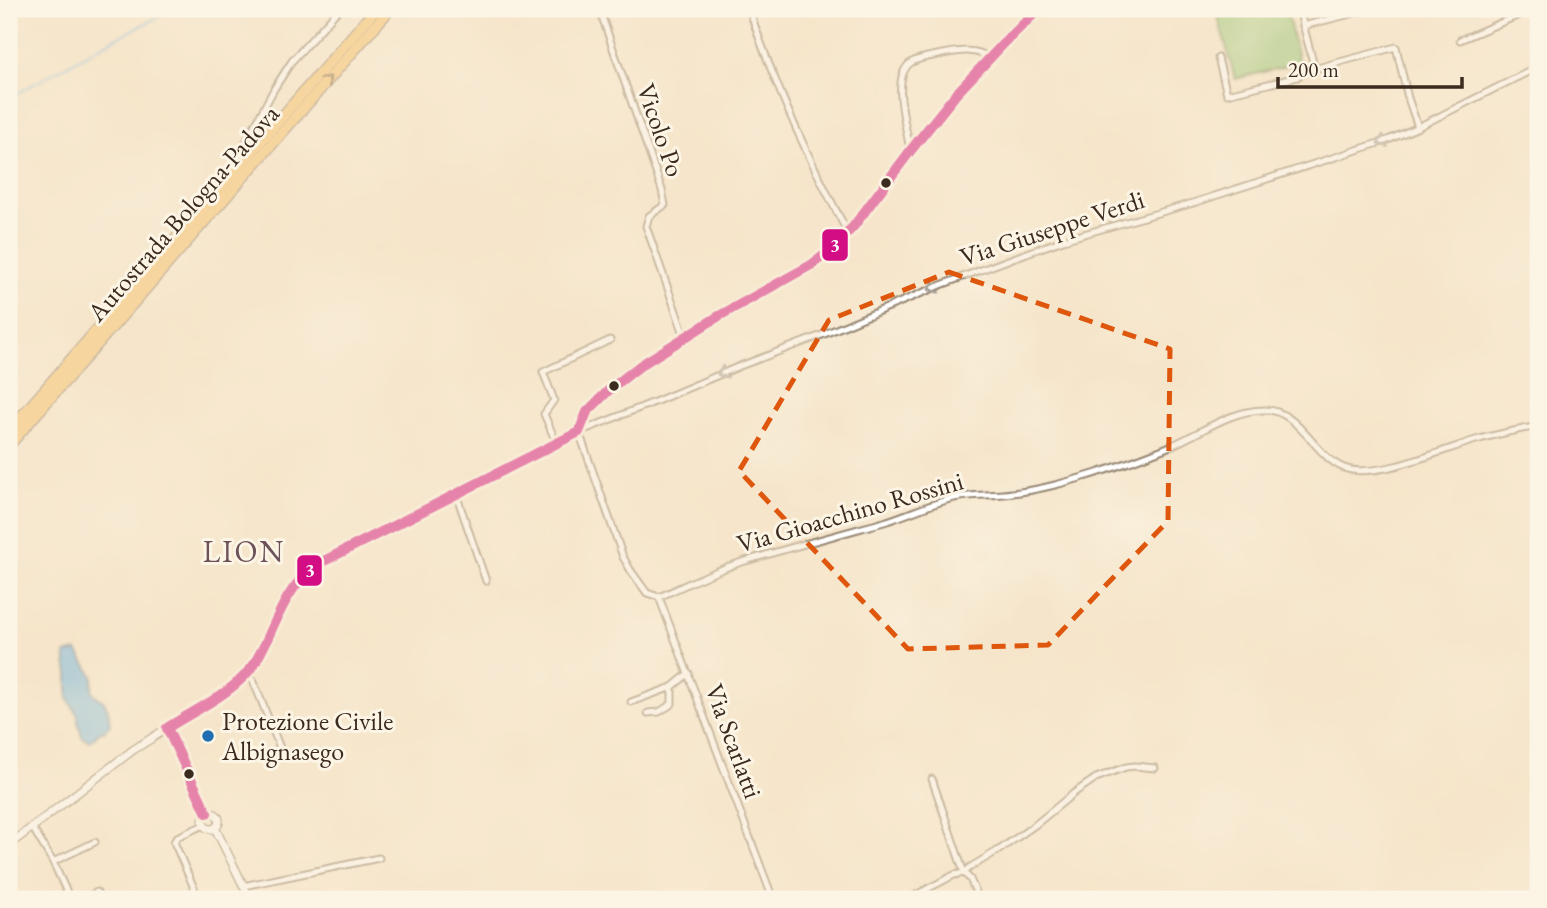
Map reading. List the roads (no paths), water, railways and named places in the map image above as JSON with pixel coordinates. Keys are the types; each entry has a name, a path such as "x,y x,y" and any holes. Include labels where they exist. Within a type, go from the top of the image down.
{"highway":[{"name":"Autostrada Bologna-Padova","path":"9,431 376,9"},
{"name":"Autostrada Bologna-Padova","path":"9,445 390,9"}],"street":[{"path":"233,173 240,153 292,61 339,9"},
{"name":"Vicolo Po","path":"601,9 662,190 665,205 649,216 646,226 685,337"},
{"path":"749,9 785,103 828,198 848,233"},
{"path":"659,597 647,593 623,557 579,432 578,426 583,417 625,376 685,337 827,254 848,233 957,94 1040,9"},
{"path":"1299,9 1315,68"},
{"path":"1303,26 1371,9"},
{"path":"1460,40 1533,11"},
{"path":"1218,58 1227,94 1297,77 1315,68 1396,47 1418,127"},
{"path":"912,149 909,145 900,89 902,75 907,66 921,59 961,51 980,52 990,58"},
{"name":"Via Giuseppe Verdi","path":"579,432 941,285 1063,240 1193,203 1388,140 1538,67"},
{"path":"556,442 544,414 554,401 543,372 610,340"},
{"name":"Via Gioacchino Rossini","path":"659,597 741,563 893,519 932,504 972,495 1011,494 1060,484 1105,470 1169,447 1249,411 1283,413 1332,462 1355,471 1415,461 1475,440 1538,426"},
{"path":"9,845 133,750 231,688 248,673 289,593 304,574 316,565 579,432"},
{"path":"456,494 486,580"},
{"name":"Via Scarlatti","path":"659,597 773,899"},
{"path":"248,673 285,758"},
{"path":"631,702 672,687 689,673"},
{"path":"648,713 659,712 672,704 672,687"},
{"path":"167,728 207,813"},
{"path":"908,899 954,875 964,873 1035,825 1096,778 1126,767 1155,768"},
{"path":"932,779 964,873 970,879 979,899"},
{"path":"204,825 203,820 207,813"},
{"path":"204,825 207,828 215,828 219,824 215,813 207,813"},
{"path":"197,895 174,842 177,837 204,825"},
{"path":"32,827 53,862 70,899"},
{"path":"215,828 250,899"},
{"path":"53,862 95,842"},
{"path":"243,886 379,858"},
{"path":"82,899 97,892"}],"water":[{"path":"77,651 93,676 92,691 104,702 110,725 89,741 82,737 78,715 68,699 65,654"}],"waterway":[{"path":"9,98 112,40 175,9"}],"place":[{"name":"Protezione Civile Albignasego","path":"208,736"}],"district":[{"name":"LION","path":"244,552"}]}
